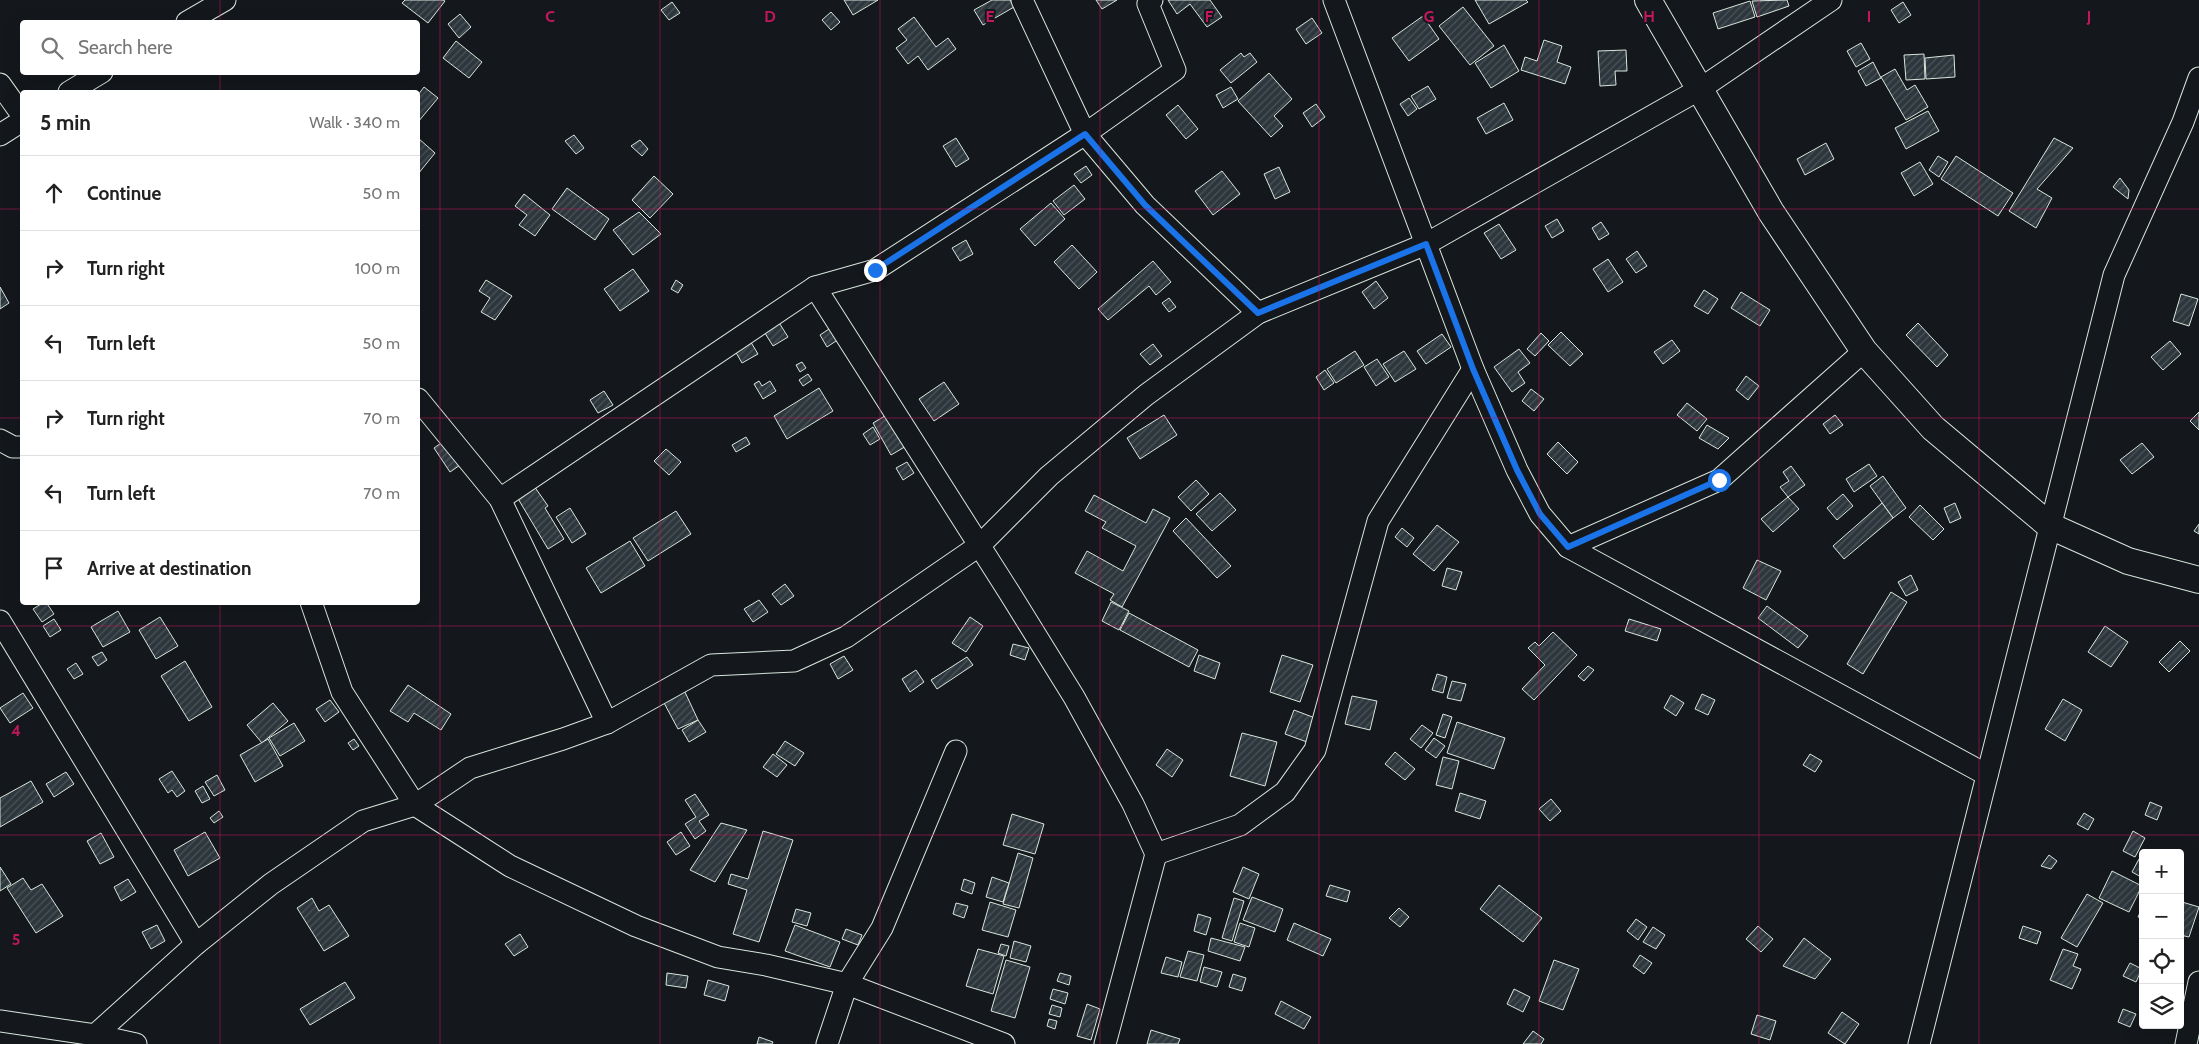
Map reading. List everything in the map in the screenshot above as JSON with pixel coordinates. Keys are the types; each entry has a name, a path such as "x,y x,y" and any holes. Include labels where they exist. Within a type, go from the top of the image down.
{"street":[{"path":"190,20 225,0"},
{"path":"1022,0 1085,134 1145,205 1258,313"},
{"path":"500,499 816,287 875,270 1085,134 1175,70 1148,4 1152,0"},
{"path":"1334,0 1473,369 1522,479 1540,514 1568,547 1987,775"},
{"path":"1648,0 1771,212 1864,351 1933,428 2050,526 2128,561 2199,580"},
{"path":"95,1035 196,944 271,884 363,821 415,805 470,768 607,723 711,665 794,661 837,641 980,545 1049,476 1131,407 1258,313 1426,244 1700,89 1832,0"},
{"path":"72,90 97,75"},
{"path":"1919,1044 2114,275 2182,122 2199,78"},
{"path":"0,84 20,112"},
{"path":"0,134 20,122"},
{"path":"816,287 1074,697 1133,804 1156,854 1105,1044"},
{"path":"1568,547 1719,480 1864,351"},
{"path":"1156,854 1240,825 1285,792 1315,750 1378,522 1473,369"},
{"path":"420,400 500,499 607,723"},
{"path":"0,440 13,447 20,447"},
{"path":"312,605 342,692 415,805 510,866 636,926 718,957 766,965 847,984 1004,1044"},
{"path":"0,621 196,944"},
{"path":"827,1044 847,984 882,928 956,750"},
{"path":"2186,1044 2199,982"},
{"path":"0,1021 95,1035 136,1044"}],"building":[{"path":"405,0 445,1 428,23 402,3"},
{"path":"844,0 878,0 853,15"},
{"path":"992,0 1010,0 1014,7 983,25 974,10"},
{"path":"1096,0 1117,0 1102,9"},
{"path":"1168,0 1210,0 1222,17 1207,27 1190,4 1177,14"},
{"path":"1475,0 1526,0 1528,2 1489,24"},
{"path":"1787,0 1789,6 1757,17 1752,1"},
{"path":"1750,1 1755,17 1718,29 1713,13"},
{"path":"672,2 680,13 669,20 661,10"},
{"path":"1903,2 1911,15 1899,23 1891,10"},
{"path":"1463,7 1494,46 1470,65 1439,26"},
{"path":"831,12 840,22 831,30 822,20"},
{"path":"460,14 471,27 459,38 448,24"},
{"path":"1423,16 1439,39 1409,61 1392,38"},
{"path":"914,17 936,47 948,38 956,49 928,70 918,56 908,64 896,48 907,40 898,29"},
{"path":"1312,18 1322,33 1306,44 1296,29"},
{"path":"1544,40 1562,46 1557,62 1571,67 1565,84 1521,70 1525,57 1537,61"},
{"path":"456,41 482,62 469,78 443,58"},
{"path":"1861,43 1870,59 1856,67 1847,51"},
{"path":"1504,45 1519,71 1491,88 1475,63"},
{"path":"1626,50 1627,71 1615,71 1616,85 1600,86 1598,51"},
{"path":"1241,53 1244,57 1250,53 1257,62 1231,83 1220,70"},
{"path":"1924,54 1925,79 1906,80 1904,55"},
{"path":"1954,55 1955,77 1926,79 1925,58"},
{"path":"1873,62 1881,78 1866,86 1858,71"},
{"path":"1895,69 1907,90 1915,85 1928,107 1906,120 1881,77"},
{"path":"1269,73 1292,99 1274,116 1283,126 1271,137 1238,101"},
{"path":"1428,86 1436,99 1419,109 1411,96"},
{"path":"424,87 438,98 420,120 420,92"},
{"path":"1231,87 1238,99 1223,108 1216,95"},
{"path":"1409,98 1417,109 1408,116 1400,104"},
{"path":"1504,103 1513,120 1486,134 1477,118"},
{"path":"1316,104 1325,117 1312,127 1303,113"},
{"path":"1178,105 1198,129 1186,139 1166,115"},
{"path":"1928,111 1939,131 1906,149 1895,128"},
{"path":"574,135 584,148 576,154 565,141"},
{"path":"956,138 969,159 956,167 943,146"},
{"path":"2054,138 2073,148 2037,189 2052,198 2036,228 2009,211"},
{"path":"420,140 435,153 420,172"},
{"path":"640,140 648,149 642,156 631,146"},
{"path":"1826,143 1834,159 1805,175 1797,159"},
{"path":"1938,156 1948,162 1939,177 1929,170"},
{"path":"1956,156 2013,193 1998,216 1941,179"},
{"path":"1920,162 1933,184 1914,196 1901,173"},
{"path":"1086,166 1092,175 1081,183 1074,174"},
{"path":"1279,167 1290,192 1275,199 1264,174"},
{"path":"1222,171 1240,194 1213,215 1195,191"},
{"path":"654,176 673,194 650,218 632,200"},
{"path":"2120,178 2129,190 2128,199 2113,187"},
{"path":"1074,185 1085,199 1064,215 1053,201"},
{"path":"567,188 609,219 595,240 552,209"},
{"path":"524,194 550,215 535,236 519,225 527,215 515,206"},
{"path":"1051,203 1065,219 1035,246 1020,229"},
{"path":"639,212 661,234 633,255 613,230"},
{"path":"1557,219 1564,231 1552,238 1545,226"},
{"path":"1601,222 1609,234 1599,240 1592,228"},
{"path":"1499,224 1516,250 1501,259 1484,233"},
{"path":"966,240 973,254 960,261 952,248"},
{"path":"1072,245 1097,272 1079,289 1054,262"},
{"path":"1637,251 1647,266 1636,273 1626,259"},
{"path":"1608,259 1623,282 1608,292 1593,269"},
{"path":"1153,261 1171,282 1156,295 1149,286 1108,320 1098,309"},
{"path":"633,269 649,291 620,311 604,289"},
{"path":"486,280 512,296 495,320 481,312 490,298 479,291"},
{"path":"676,280 683,285 678,293 671,289"},
{"path":"1376,281 1388,298 1374,309 1362,292"},
{"path":"0,287 9,303 0,309"},
{"path":"1704,290 1718,299 1708,314 1694,306"},
{"path":"1741,292 1770,310 1760,326 1731,308"},
{"path":"2181,294 2198,299 2189,326 2173,321"},
{"path":"1169,298 1176,307 1169,312 1162,303"},
{"path":"778,321 788,337 773,346 763,330"},
{"path":"1918,323 1948,355 1937,367 1906,335"},
{"path":"832,327 839,339 827,347 820,335"},
{"path":"1561,332 1583,354 1570,366 1548,345"},
{"path":"1541,333 1549,341 1535,356 1527,349"},
{"path":"1442,334 1451,347 1426,364 1417,351"},
{"path":"749,339 758,354 742,363 734,349"},
{"path":"1672,340 1680,351 1663,364 1654,352"},
{"path":"2170,341 2181,354 2163,370 2151,357"},
{"path":"1153,344 1162,356 1150,365 1140,354"},
{"path":"1519,349 1530,363 1518,372 1525,383 1512,392 1494,367"},
{"path":"1355,351 1364,365 1336,383 1327,369"},
{"path":"1404,351 1416,369 1395,382 1383,364"},
{"path":"1377,359 1389,377 1376,386 1364,367"},
{"path":"802,362 806,368 800,372 796,365"},
{"path":"1325,370 1334,383 1324,390 1316,377"},
{"path":"808,374 812,380 803,386 799,380"},
{"path":"1746,376 1759,386 1748,400 1736,390"},
{"path":"759,381 762,386 770,381 776,391 763,399 754,384"},
{"path":"944,382 959,404 934,421 919,399"},
{"path":"819,388 833,411 787,439 774,416"},
{"path":"1531,389 1544,399 1534,411 1522,401"},
{"path":"604,391 613,405 598,413 590,400"},
{"path":"1687,403 1707,419 1697,431 1677,415"},
{"path":"2199,412 2199,430 2190,421"},
{"path":"890,413 908,445 891,455 873,423"},
{"path":"1164,415 1177,435 1140,459 1127,438"},
{"path":"1835,415 1843,425 1830,434 1823,424"},
{"path":"1707,425 1729,438 1718,449 1699,438"},
{"path":"873,427 880,439 870,445 863,434"},
{"path":"746,437 750,444 736,452 732,445"},
{"path":"447,439 463,463 450,472 434,448"},
{"path":"1558,442 1578,462 1567,474 1547,454"},
{"path":"2142,443 2154,457 2132,474 2120,460"},
{"path":"666,449 681,462 669,475 654,461"},
{"path":"907,462 914,473 903,480 896,468"},
{"path":"1869,464 1877,476 1854,492 1846,479"},
{"path":"1791,466 1805,485 1788,497 1780,487 1789,481 1783,472"},
{"path":"1883,476 1906,508 1893,518 1870,486"},
{"path":"1196,480 1209,494 1191,511 1178,497"},
{"path":"534,486 548,506 545,508 564,539 548,549 517,497"},
{"path":"1220,493 1236,510 1212,531 1196,514"},
{"path":"1843,494 1853,506 1837,520 1827,508"},
{"path":"1094,495 1146,523 1153,509 1170,518 1122,607 1110,600 1114,594 1075,573 1087,551 1123,571 1136,546 1102,528 1106,522 1085,511"},
{"path":"1788,497 1799,509 1773,532 1761,519"},
{"path":"1882,503 1893,518 1844,559 1833,546"},
{"path":"1955,503 1961,518 1950,523 1944,508"},
{"path":"1920,505 1944,529 1933,540 1909,517"},
{"path":"570,508 586,534 572,543 556,517"},
{"path":"676,511 691,534 648,561 633,538"},
{"path":"1186,518 1231,566 1217,578 1173,531"},
{"path":"2199,524 2199,534 2194,531"},
{"path":"1437,525 1459,542 1434,571 1413,554"},
{"path":"1402,528 1414,538 1407,547 1395,537"},
{"path":"630,541 645,566 601,593 586,568"},
{"path":"1757,560 1781,571 1766,600 1743,588"},
{"path":"1447,568 1462,572 1456,590 1442,586"},
{"path":"1911,575 1918,590 1906,596 1898,582"},
{"path":"785,584 794,596 781,605 772,594"},
{"path":"1891,592 1907,602 1863,674 1847,664"},
{"path":"759,600 768,612 753,622 744,609"},
{"path":"1111,602 1129,611 1119,630 1102,621"},
{"path":"39,605 48,605 54,614 42,622 33,609"},
{"path":"1767,606 1808,636 1798,648 1758,618"},
{"path":"118,611 130,632 103,647 91,627"},
{"path":"1129,613 1198,650 1189,667 1120,630"},
{"path":"160,617 178,646 156,659 139,630"},
{"path":"970,617 983,626 966,652 952,643"},
{"path":"54,619 61,630 50,637 43,626"},
{"path":"1629,619 1661,629 1657,641 1625,631"},
{"path":"2105,626 2128,642 2111,667 2088,652"},
{"path":"1553,632 1577,655 1534,700 1522,689 1545,665 1528,648 1535,642 1539,646"},
{"path":"2180,641 2190,651 2169,672 2159,662"},
{"path":"1013,644 1029,648 1025,660 1010,655"},
{"path":"102,652 107,660 98,666 92,657"},
{"path":"1199,655 1220,663 1215,679 1194,671"},
{"path":"1282,655 1313,665 1300,702 1270,692"},
{"path":"844,656 853,670 838,679 830,664"},
{"path":"967,657 973,665 937,689 931,680"},
{"path":"185,661 212,707 189,721 161,676"},
{"path":"76,663 83,674 74,679 67,669"},
{"path":"1588,666 1594,670 1584,681 1578,676"},
{"path":"916,670 924,682 910,692 902,679"},
{"path":"1437,674 1447,677 1443,693 1432,690"},
{"path":"1452,681 1466,684 1461,701 1447,698"},
{"path":"408,685 451,714 441,730 414,713 408,722 390,711"},
{"path":"684,690 698,720 678,729 663,701"},
{"path":"23,693 33,708 10,723 0,708"},
{"path":"1702,694 1715,700 1708,715 1695,709"},
{"path":"1671,695 1684,703 1676,716 1664,708"},
{"path":"1352,696 1377,701 1370,730 1345,724"},
{"path":"2063,699 2082,710 2065,741 2045,729"},
{"path":"330,700 339,712 325,722 316,709"},
{"path":"273,703 288,721 262,743 247,725"},
{"path":"1294,710 1315,718 1307,742 1285,734"},
{"path":"1443,714 1452,717 1445,738 1436,735"},
{"path":"698,720 706,732 689,742 682,730"},
{"path":"1457,722 1505,738 1494,769 1447,753"},
{"path":"294,723 305,741 280,756 269,738"},
{"path":"1422,725 1433,733 1421,748 1410,739"},
{"path":"1242,733 1277,742 1265,786 1230,776"},
{"path":"1434,738 1445,746 1436,758 1425,750"},
{"path":"268,739 283,766 255,782 240,755"},
{"path":"354,739 359,746 353,750 348,743"},
{"path":"785,741 804,753 795,766 776,754"},
{"path":"1167,749 1183,760 1172,777 1156,765"},
{"path":"1395,752 1415,769 1405,780 1385,764"},
{"path":"773,754 787,765 777,777 763,767"},
{"path":"1810,754 1822,761 1815,772 1803,765"},
{"path":"1443,757 1459,761 1452,789 1436,785"},
{"path":"172,771 185,791 177,797 172,790 168,793 159,779"},
{"path":"66,772 74,784 54,797 46,784"},
{"path":"217,775 225,790 214,796 205,782"},
{"path":"31,781 43,802 0,827 0,798"},
{"path":"203,786 210,799 202,803 195,791"},
{"path":"1460,793 1486,801 1480,819 1455,811"},
{"path":"695,794 709,815 699,821 706,831 695,839 685,824 696,817 685,800"},
{"path":"1551,799 1561,811 1550,821 1539,809"},
{"path":"2150,802 2162,807 2157,820 2145,815"},
{"path":"219,811 223,817 214,823 210,818"},
{"path":"2084,813 2094,819 2088,830 2077,824"},
{"path":"1012,814 1044,824 1035,854 1003,845"},
{"path":"721,823 747,830 715,882 690,870"},
{"path":"763,831 793,840 759,942 733,934 747,890 728,884 731,874 748,879"},
{"path":"2133,831 2145,838 2135,857 2123,851"},
{"path":"205,832 220,858 188,876 174,850"},
{"path":"681,832 690,846 676,855 667,842"},
{"path":"101,833 114,857 100,864 87,841"},
{"path":"1018,853 1033,858 1019,908 1003,904"},
{"path":"2049,855 2057,861 2051,869 2041,866"},
{"path":"2139,859 2139,876 2132,872"},
{"path":"0,867 11,884 0,891"},
{"path":"1243,867 1259,874 1249,899 1233,892"},
{"path":"2112,871 2139,884 2139,892 2129,912 2099,898"},
{"path":"992,877 1009,883 1003,902 986,897"},
{"path":"23,878 31,890 42,884 63,916 36,933 7,888"},
{"path":"128,879 136,892 121,901 114,887"},
{"path":"964,879 975,883 972,894 961,890"},
{"path":"1330,885 1350,891 1347,902 1326,896"},
{"path":"1499,885 1542,918 1523,942 1480,909"},
{"path":"2087,894 2103,903 2077,947 2061,938"},
{"path":"1252,897 1283,909 1275,932 1243,920"},
{"path":"312,898 319,911 329,905 349,936 324,951 297,908"},
{"path":"1234,898 1244,901 1232,941 1222,938"},
{"path":"990,902 1016,910 1008,937 982,930"},
{"path":"956,903 968,906 964,918 953,914"},
{"path":"2184,903 2199,907 2189,937 2184,936"},
{"path":"1399,908 1409,917 1400,927 1389,918"},
{"path":"796,909 811,913 807,926 792,922"},
{"path":"1198,914 1211,918 1206,935 1194,931"},
{"path":"1636,919 1647,927 1638,940 1627,931"},
{"path":"1240,923 1255,928 1249,947 1234,942"},
{"path":"1294,923 1331,939 1323,956 1287,940"},
{"path":"157,925 165,941 151,949 142,932"},
{"path":"795,925 840,942 830,967 785,951"},
{"path":"1758,926 1773,939 1761,952 1746,939"},
{"path":"2023,926 2041,932 2037,944 2019,938"},
{"path":"1653,927 1665,935 1656,949 1643,942"},
{"path":"846,929 862,935 858,945 842,939"},
{"path":"520,934 528,947 514,956 505,944"},
{"path":"1211,938 1245,947 1240,961 1208,951"},
{"path":"1804,938 1831,959 1815,979 1783,966"},
{"path":"1014,941 1031,946 1026,962 1010,958"},
{"path":"1001,944 1009,946 1006,956 998,953"},
{"path":"978,949 1004,956 993,994 966,986"},
{"path":"2063,949 2078,954 2073,966 2081,969 2072,989 2050,980"},
{"path":"1188,951 1204,955 1197,981 1180,977"},
{"path":"1640,955 1652,963 1644,974 1633,966"},
{"path":"1166,957 1182,962 1178,977 1161,973"},
{"path":"1006,960 1030,967 1015,1018 991,1011"},
{"path":"1554,960 1579,969 1563,1010 1539,1001"},
{"path":"2130,963 2139,968 2139,976 2136,982 2123,976"},
{"path":"1204,967 1222,972 1217,987 1200,982"},
{"path":"667,973 688,976 686,988 666,985"},
{"path":"1060,973 1071,976 1069,985 1057,981"},
{"path":"1233,974 1246,978 1242,991 1229,987"},
{"path":"708,980 729,986 725,1001 704,995"},
{"path":"345,982 355,998 310,1025 300,1009"},
{"path":"1053,989 1068,993 1065,1004 1050,999"},
{"path":"1514,989 1530,997 1523,1012 1507,1004"},
{"path":"1281,1001 1311,1017 1304,1029 1275,1014"},
{"path":"1087,1004 1100,1009 1091,1040 1077,1036"},
{"path":"1052,1005 1062,1008 1060,1017 1049,1014"},
{"path":"2123,1009 2136,1014 2130,1027 2118,1022"},
{"path":"1842,1012 1859,1024 1845,1044 1828,1033"},
{"path":"1757,1015 1776,1021 1770,1040 1751,1034"},
{"path":"1049,1019 1057,1021 1055,1029 1047,1026"},
{"path":"1151,1030 1180,1039 1178,1044 1147,1044"},
{"path":"1533,1031 1544,1039 1541,1044 1523,1044"},
{"path":"759,1037 773,1042 772,1044 757,1044"}],"route":[{"path":"875,270 1085,134 1145,205 1258,313 1426,244 1473,369 1517,470 1540,514 1568,547 1719,480"}]}
